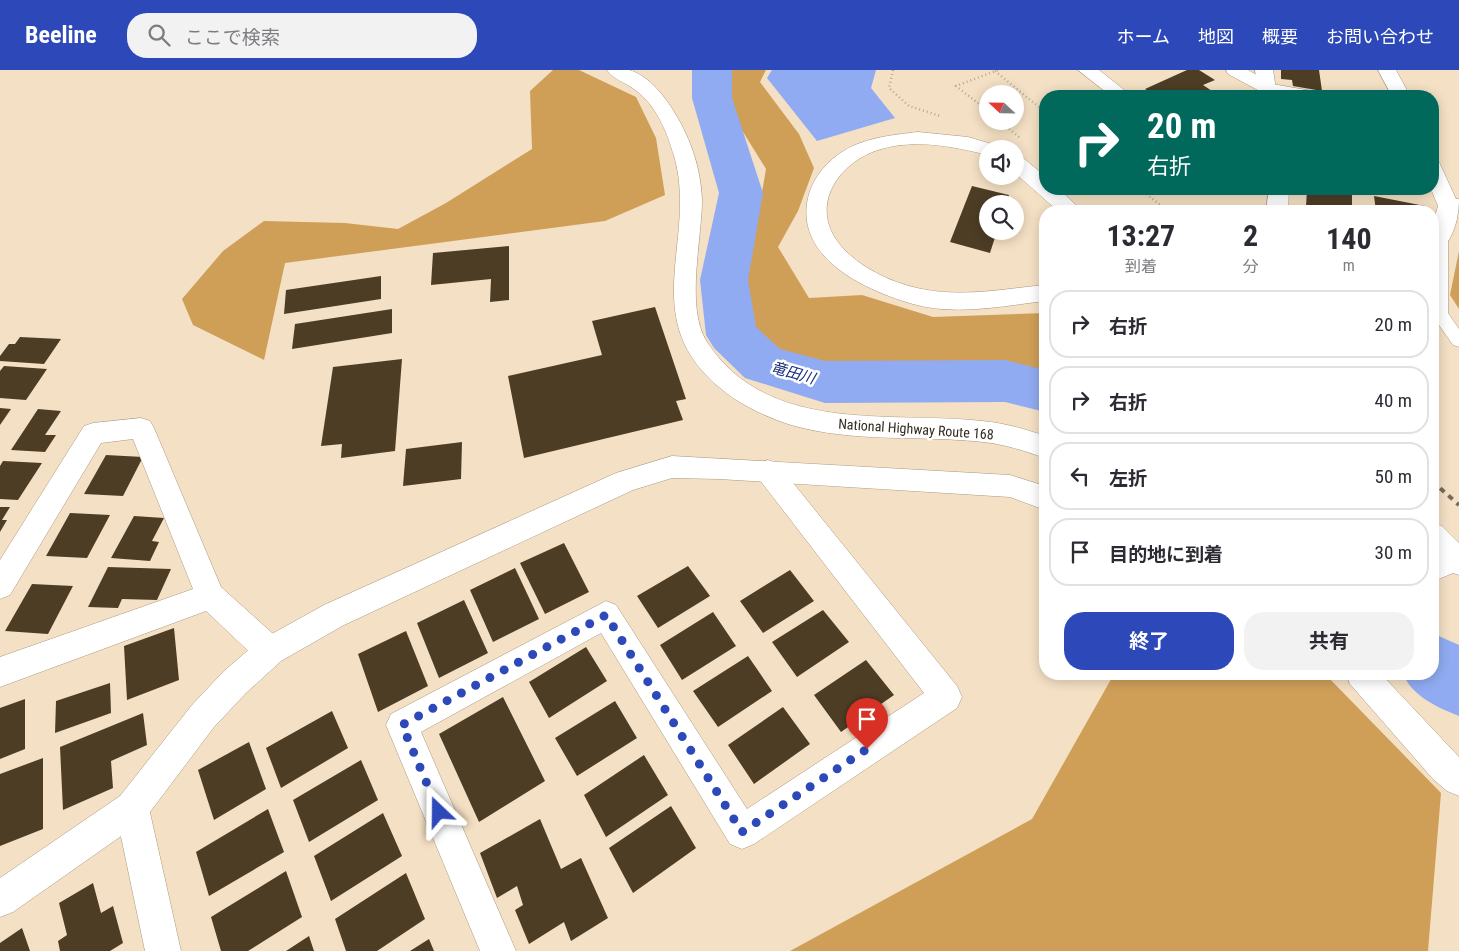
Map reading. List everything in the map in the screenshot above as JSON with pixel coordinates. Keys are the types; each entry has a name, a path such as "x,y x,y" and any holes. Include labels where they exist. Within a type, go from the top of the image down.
{"main road":[{"name":"National Highway Route 168","path":"616,70 650,92 660,104 680,147 687,169 691,196 685,305 689,328 700,351 718,372 745,394 777,410 821,423 870,428 986,432 1023,439 1039,445"},
{"path":"1087,70 1115,90"},
{"path":"1235,70 1263,90"},
{"path":"1264,70 1267,90"},
{"path":"1387,70 1398,90"},
{"path":"979,147 950,140 913,138 880,144 846,159 825,180 819,193 817,209 824,239 849,268 872,282 913,296 957,301 1039,294"},
{"path":"1024,170 1039,182"},
{"path":"1439,179 1454,206 1439,232"},
{"path":"1054,195 1064,205"},
{"path":"0,586 93,433 141,428 210,596 270,650"},
{"path":"0,899 132,808 203,716 235,682 270,650 334,615 626,481 672,467 1010,486 1039,496"},
{"path":"498,951 402,725 606,615 742,832 946,697 768,471"},
{"path":"1439,547 1449,563"},
{"path":"0,672 210,596"},
{"path":"1367,680 1445,767 1459,779"},
{"path":"132,808 163,951"}],"lane":[{"path":"1439,288 1440,314 1459,341"}],"path":[{"path":"893,70 889,88 909,106 921,108"},
{"path":"979,104 956,86 996,70 1039,107"},
{"path":"1010,130 1022,140"},
{"path":"1011,136 1015,134"},
{"path":"1148,195 1160,205"}],"shaded area":[{"path":"553,70 579,70 636,97 656,138 665,195 605,221 285,263 264,360 193,325 182,299 223,251 264,221 345,223 398,229 446,203 532,149 530,91"},
{"path":"720,70 766,70 760,82 799,134 814,168 798,211 778,247 809,298 862,295 933,317 1039,313 1039,375 1008,366 825,373 770,356 743,332 734,281 743,225 761,198 766,169 725,103"},
{"path":"1459,251 1459,309 1450,295"},
{"path":"1111,680 1331,680 1441,793 1428,951 790,951 1032,819"}],"water":[{"path":"772,70 876,70 871,88 895,118 817,141 767,78"}],"building":[{"path":"1187,70 1199,70 1215,80 1203,85 1210,90 1145,89"},
{"path":"1281,70 1319,70 1322,90 1293,86 1292,80 1281,79"},
{"path":"972,186 1009,195 979,195 979,240 994,240 990,253 950,242"},
{"path":"1307,195 1352,195 1352,205 1306,205"},
{"path":"1374,196 1420,205 1375,205"},
{"path":"509,246 509,300 490,302 491,279 431,285 433,253"},
{"path":"381,276 381,299 284,314 286,290"},
{"path":"655,307 686,399 676,401 683,420 524,458 508,376 602,355 592,321"},
{"path":"392,309 392,333 292,349 295,324"},
{"path":"20,337 61,339 44,364 0,361 0,356 9,344 15,344"},
{"path":"402,359 395,451 341,458 342,444 321,446 333,367"},
{"path":"4,366 47,369 26,400 0,398 0,371"},
{"path":"0,408 11,409 0,425"},
{"path":"38,409 61,411 45,435 56,435 45,452 11,450"},
{"path":"462,442 461,479 403,486 406,449"},
{"path":"106,455 143,457 123,496 84,494"},
{"path":"3,461 42,463 18,500 0,499 0,466"},
{"path":"0,507 10,507 2,520 7,520 0,532"},
{"path":"70,513 110,515 87,558 46,556"},
{"path":"134,516 164,518 152,541 159,542 150,561 111,558"},
{"path":"564,543 589,592 545,614 520,563"},
{"path":"688,566 710,596 658,628 637,596"},
{"path":"108,567 171,569 157,600 122,599 118,608 88,607"},
{"path":"515,568 539,619 493,642 470,590"},
{"path":"790,570 814,601 763,633 740,601"},
{"path":"32,584 73,586 48,634 5,631"},
{"path":"464,600 488,653 439,678 417,623"},
{"path":"823,610 849,642 797,677 772,642"},
{"path":"713,612 736,646 682,680 660,645"},
{"path":"174,628 179,680 127,700 124,646"},
{"path":"406,631 428,686 378,712 358,654"},
{"path":"586,647 607,681 549,718 529,682"},
{"path":"748,656 772,691 718,727 693,691"},
{"path":"866,660 894,695 841,732 814,695"},
{"path":"110,683 111,713 55,733 56,701"},
{"path":"503,697 545,781 479,822 439,734"},
{"path":"25,699 25,749 0,759 0,708"},
{"path":"615,701 637,738 577,776 555,738"},
{"path":"783,707 810,744 754,784 728,745"},
{"path":"332,711 348,748 281,788 266,748"},
{"path":"143,713 147,745 111,761 113,788 63,810 60,747"},
{"path":"249,742 266,789 214,820 198,770"},
{"path":"644,755 668,795 606,837 584,795"},
{"path":"43,758 43,829 0,846 0,774"},
{"path":"361,760 378,800 309,842 293,800"},
{"path":"671,806 696,848 633,893 609,848"},
{"path":"268,809 284,852 209,896 196,852"},
{"path":"383,813 402,856 331,901 314,856"},
{"path":"540,819 561,869 581,858 608,918 571,941 564,922 529,944 515,910 523,905 517,886 497,898 480,853"},
{"path":"286,871 302,917 248,951 221,951 211,917"},
{"path":"406,873 425,919 377,951 346,951 335,919"},
{"path":"93,883 101,913 113,906 123,943 110,951 60,951 58,941 67,935 59,903"},
{"path":"22,928 30,951 0,951 0,943"},
{"path":"309,936 314,951 286,951"},
{"path":"429,939 434,951 410,951"}],"waterway":[{"name":"竜田川","path":"712,70 712,98 741,193 724,280 732,335 763,364 825,382 1005,381 1039,390"},
{"name":"竜田川","path":"1439,669 1459,684"}],"railway":[{"path":"1439,487 1459,505"}],"route":[{"path":"439,812 402,725 606,615 742,832 867,749"}]}
